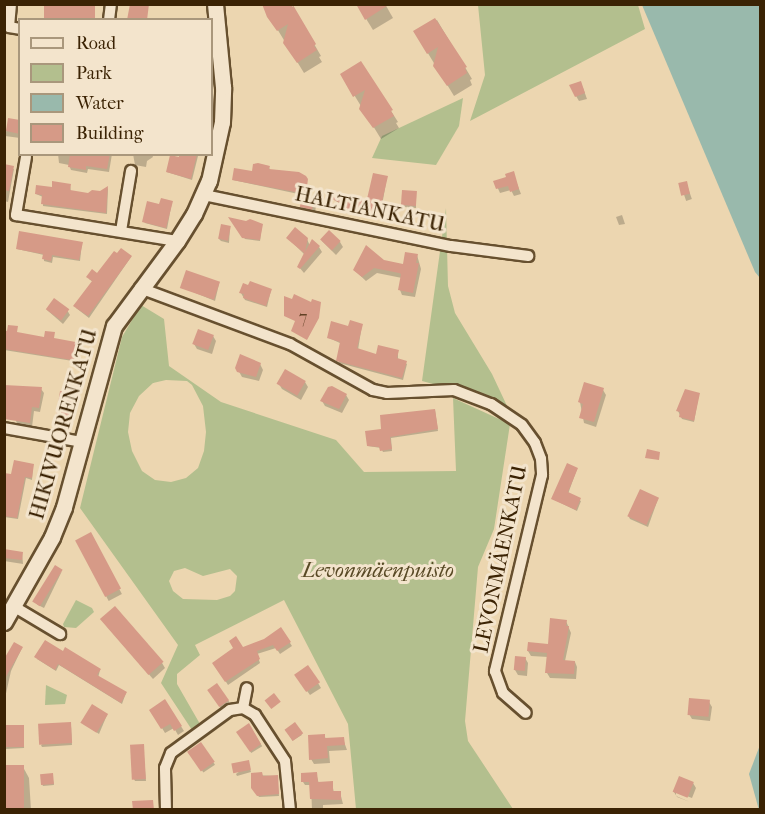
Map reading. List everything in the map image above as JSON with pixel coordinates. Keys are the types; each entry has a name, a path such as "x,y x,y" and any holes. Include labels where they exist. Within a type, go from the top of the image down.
{"street":[{"path":"11,4 9,27 18,29"},
{"name":"HIKIVUORENKATU","path":"4,622 52,537 74,476 114,326 177,241 204,195 215,163 222,122 214,4"},
{"path":"26,157 16,215 177,241"},
{"path":"121,231 131,171"},
{"name":"HALTIANKATU","path":"204,195 413,236 451,246 528,256"},
{"name":"LEVONMÄENKATU","path":"140,288 290,344 373,390 387,393 454,390 491,404 522,425 538,451 542,475 495,671 503,693 526,714"},
{"path":"4,428 82,442"},
{"path":"13,606 60,634"},
{"path":"243,708 247,688"},
{"path":"166,810 165,768 171,753 230,710 243,708 255,715 285,760 290,810"}],"green space":[{"path":"478,5 638,5 645,29 470,121 485,75"},
{"path":"463,98 459,126 436,165 372,158 382,136"},
{"path":"446,208 448,286 455,313 492,374 508,408 490,397 457,385 422,381"},
{"name":"Levonmäenpuisto","path":"141,305 164,319 169,366 221,402 336,440 364,472 456,471 453,398 510,424 494,529 478,567 465,721 468,741 513,809 356,809 348,724 284,600 195,645 200,655 177,674 177,684 200,724 192,730 161,683 178,645 80,508 122,337","holes":["166,380 187,381 192,385 203,406 206,432 204,451 198,468 186,478 171,482 155,480 142,471 132,451 128,432 130,413 139,396 153,383","185,568 203,576 230,569 237,576 235,591 230,596 217,600 183,599 173,591 169,581 174,571"]},
{"path":"76,600 92,608 94,612 76,628 64,627 63,624"},
{"path":"46,685 67,695 65,704 45,705"}],"water":[{"path":"642,5 760,5 760,278 755,272"},
{"path":"760,745 760,809 759,810 749,774"}],"building":[{"path":"44,4 95,4 95,18 44,18"},
{"path":"130,4 149,4 147,18 127,18"},
{"path":"262,4 291,4 293,8 293,5 316,44 314,46 317,50 297,63 283,43 288,24 277,31 267,17"},
{"path":"356,4 390,4 365,20"},
{"path":"435,18 467,67 465,68 467,73 447,86 433,66 438,47 427,54 413,31"},
{"path":"361,61 393,110 391,111 394,116 373,128 359,109 365,90 353,97 340,74"},
{"path":"581,81 585,93 575,97 569,85"},
{"path":"8,118 18,120 18,134 6,131"},
{"path":"70,156 110,156 107,169 86,166 86,170 68,167"},
{"path":"170,156 197,156 191,179 166,172"},
{"path":"4,164 14,166 9,191 4,190"},
{"path":"253,164 270,166 269,169 299,172 306,176 308,179 306,194 232,180 234,168 252,171"},
{"path":"514,171 519,189 510,192 508,186 496,189 493,181 506,177 505,174"},
{"path":"373,173 388,176 379,215 345,210 346,206 328,197 367,199"},
{"path":"52,181 71,184 70,190 88,193 92,190 100,191 108,186 106,213 41,204 42,195 35,194 36,185 52,187"},
{"path":"687,181 690,194 681,196 678,183"},
{"path":"402,190 417,191 416,206 401,205"},
{"path":"301,196 314,198 312,210 300,207"},
{"path":"161,198 173,201 166,228 142,222 147,201 159,204"},
{"path":"228,217 246,221 250,219 263,224 260,240 242,238"},
{"path":"221,224 231,226 228,241 218,239"},
{"path":"295,227 308,238 305,252 312,239 320,246 300,269 297,267 304,253 286,238"},
{"path":"329,230 341,241 332,250 320,240"},
{"path":"19,231 83,242 79,260 52,255 51,261 42,259 43,254 16,249"},
{"path":"366,245 384,260 403,264 405,252 418,254 416,263 419,263 413,293 398,290 401,274 399,273 374,268 362,277 353,270"},
{"path":"121,248 132,256 88,316 73,306 92,281 86,277 92,269 97,273 114,251 117,253"},
{"path":"186,270 220,282 214,300 180,288"},
{"path":"250,281 272,289 266,306 243,298 244,294 239,293 243,283 248,285"},
{"path":"294,294 311,302 312,299 321,302 319,318 307,340 291,331 295,321 284,316 284,296 292,299"},
{"path":"54,298 69,309 61,320 46,309"},
{"path":"350,320 363,324 357,348 376,354 378,345 399,350 397,358 407,361 402,378 336,361 340,342 327,338 331,321 348,326"},
{"path":"8,325 18,326 17,332 44,337 45,331 55,332 54,338 81,343 78,361 4,349 4,330 7,331"},
{"path":"198,329 214,335 208,350 192,344"},
{"path":"240,354 261,363 256,377 237,372 235,368"},
{"path":"285,369 306,381 297,396 276,384"},
{"path":"584,382 604,388 594,422 579,418 583,404 578,402"},
{"path":"4,385 42,387 39,408 32,407 30,423 4,419"},
{"path":"332,386 347,394 339,409 320,401 328,387"},
{"path":"685,389 700,393 694,421 679,417 680,412 676,411"},
{"path":"60,391 74,393 67,425 55,423"},
{"path":"435,409 438,429 390,437 392,449 380,451 379,447 367,446 365,431 381,429 380,415"},
{"path":"647,449 660,452 659,460 645,458"},
{"path":"14,460 34,464 32,478 25,477 17,518 4,516 4,473 11,474"},
{"path":"567,463 578,468 568,492 581,498 576,510 551,499"},
{"path":"640,489 659,498 646,525 627,516"},
{"path":"91,532 121,589 105,597 75,540"},
{"path":"4,549 23,552 22,560 4,558"},
{"path":"55,565 63,570 40,606 32,601"},
{"path":"115,606 164,662 148,675 100,619"},
{"path":"550,618 567,620 566,626 569,626 563,660 575,661 574,674 545,673 547,653 527,651 528,642 548,644"},
{"path":"281,627 291,642 277,651 273,645 257,651 260,659 225,682 212,663 233,648 229,641 236,636 243,647 264,639"},
{"path":"45,640 63,651 65,647 101,669 97,675 127,692 121,703 58,664 55,670 34,657"},
{"path":"14,642 23,647 4,680 4,659"},
{"path":"515,656 526,657 525,671 514,670"},
{"path":"308,665 320,682 306,692 294,675"},
{"path":"217,683 229,700 219,707 207,690"},
{"path":"274,693 281,702 271,709 265,700"},
{"path":"689,698 710,700 708,717 688,715"},
{"path":"165,699 182,726 174,731 170,724 161,729 149,710"},
{"path":"92,704 108,714 96,733 80,723"},
{"path":"71,722 72,743 39,745 38,724"},
{"path":"295,722 303,733 293,741 284,730"},
{"path":"249,723 261,744 250,752 236,732"},
{"path":"4,725 24,725 24,747 4,747"},
{"path":"325,734 325,738 344,737 345,745 327,746 328,758 309,760 308,735"},
{"path":"201,742 215,762 201,771 187,752"},
{"path":"144,744 146,779 132,780 130,745"},
{"path":"249,760 251,770 233,773 231,763"},
{"path":"4,765 24,765 24,808 4,808"},
{"path":"262,772 263,776 278,775 279,794 257,796 251,788 251,773"},
{"path":"317,772 318,782 333,781 333,791 341,791 341,800 310,799 309,782 301,782 301,773"},
{"path":"53,773 54,784 41,785 40,774"},
{"path":"679,776 694,782 687,798 673,792"},
{"path":"153,800 154,810 133,810 132,801"}]}
